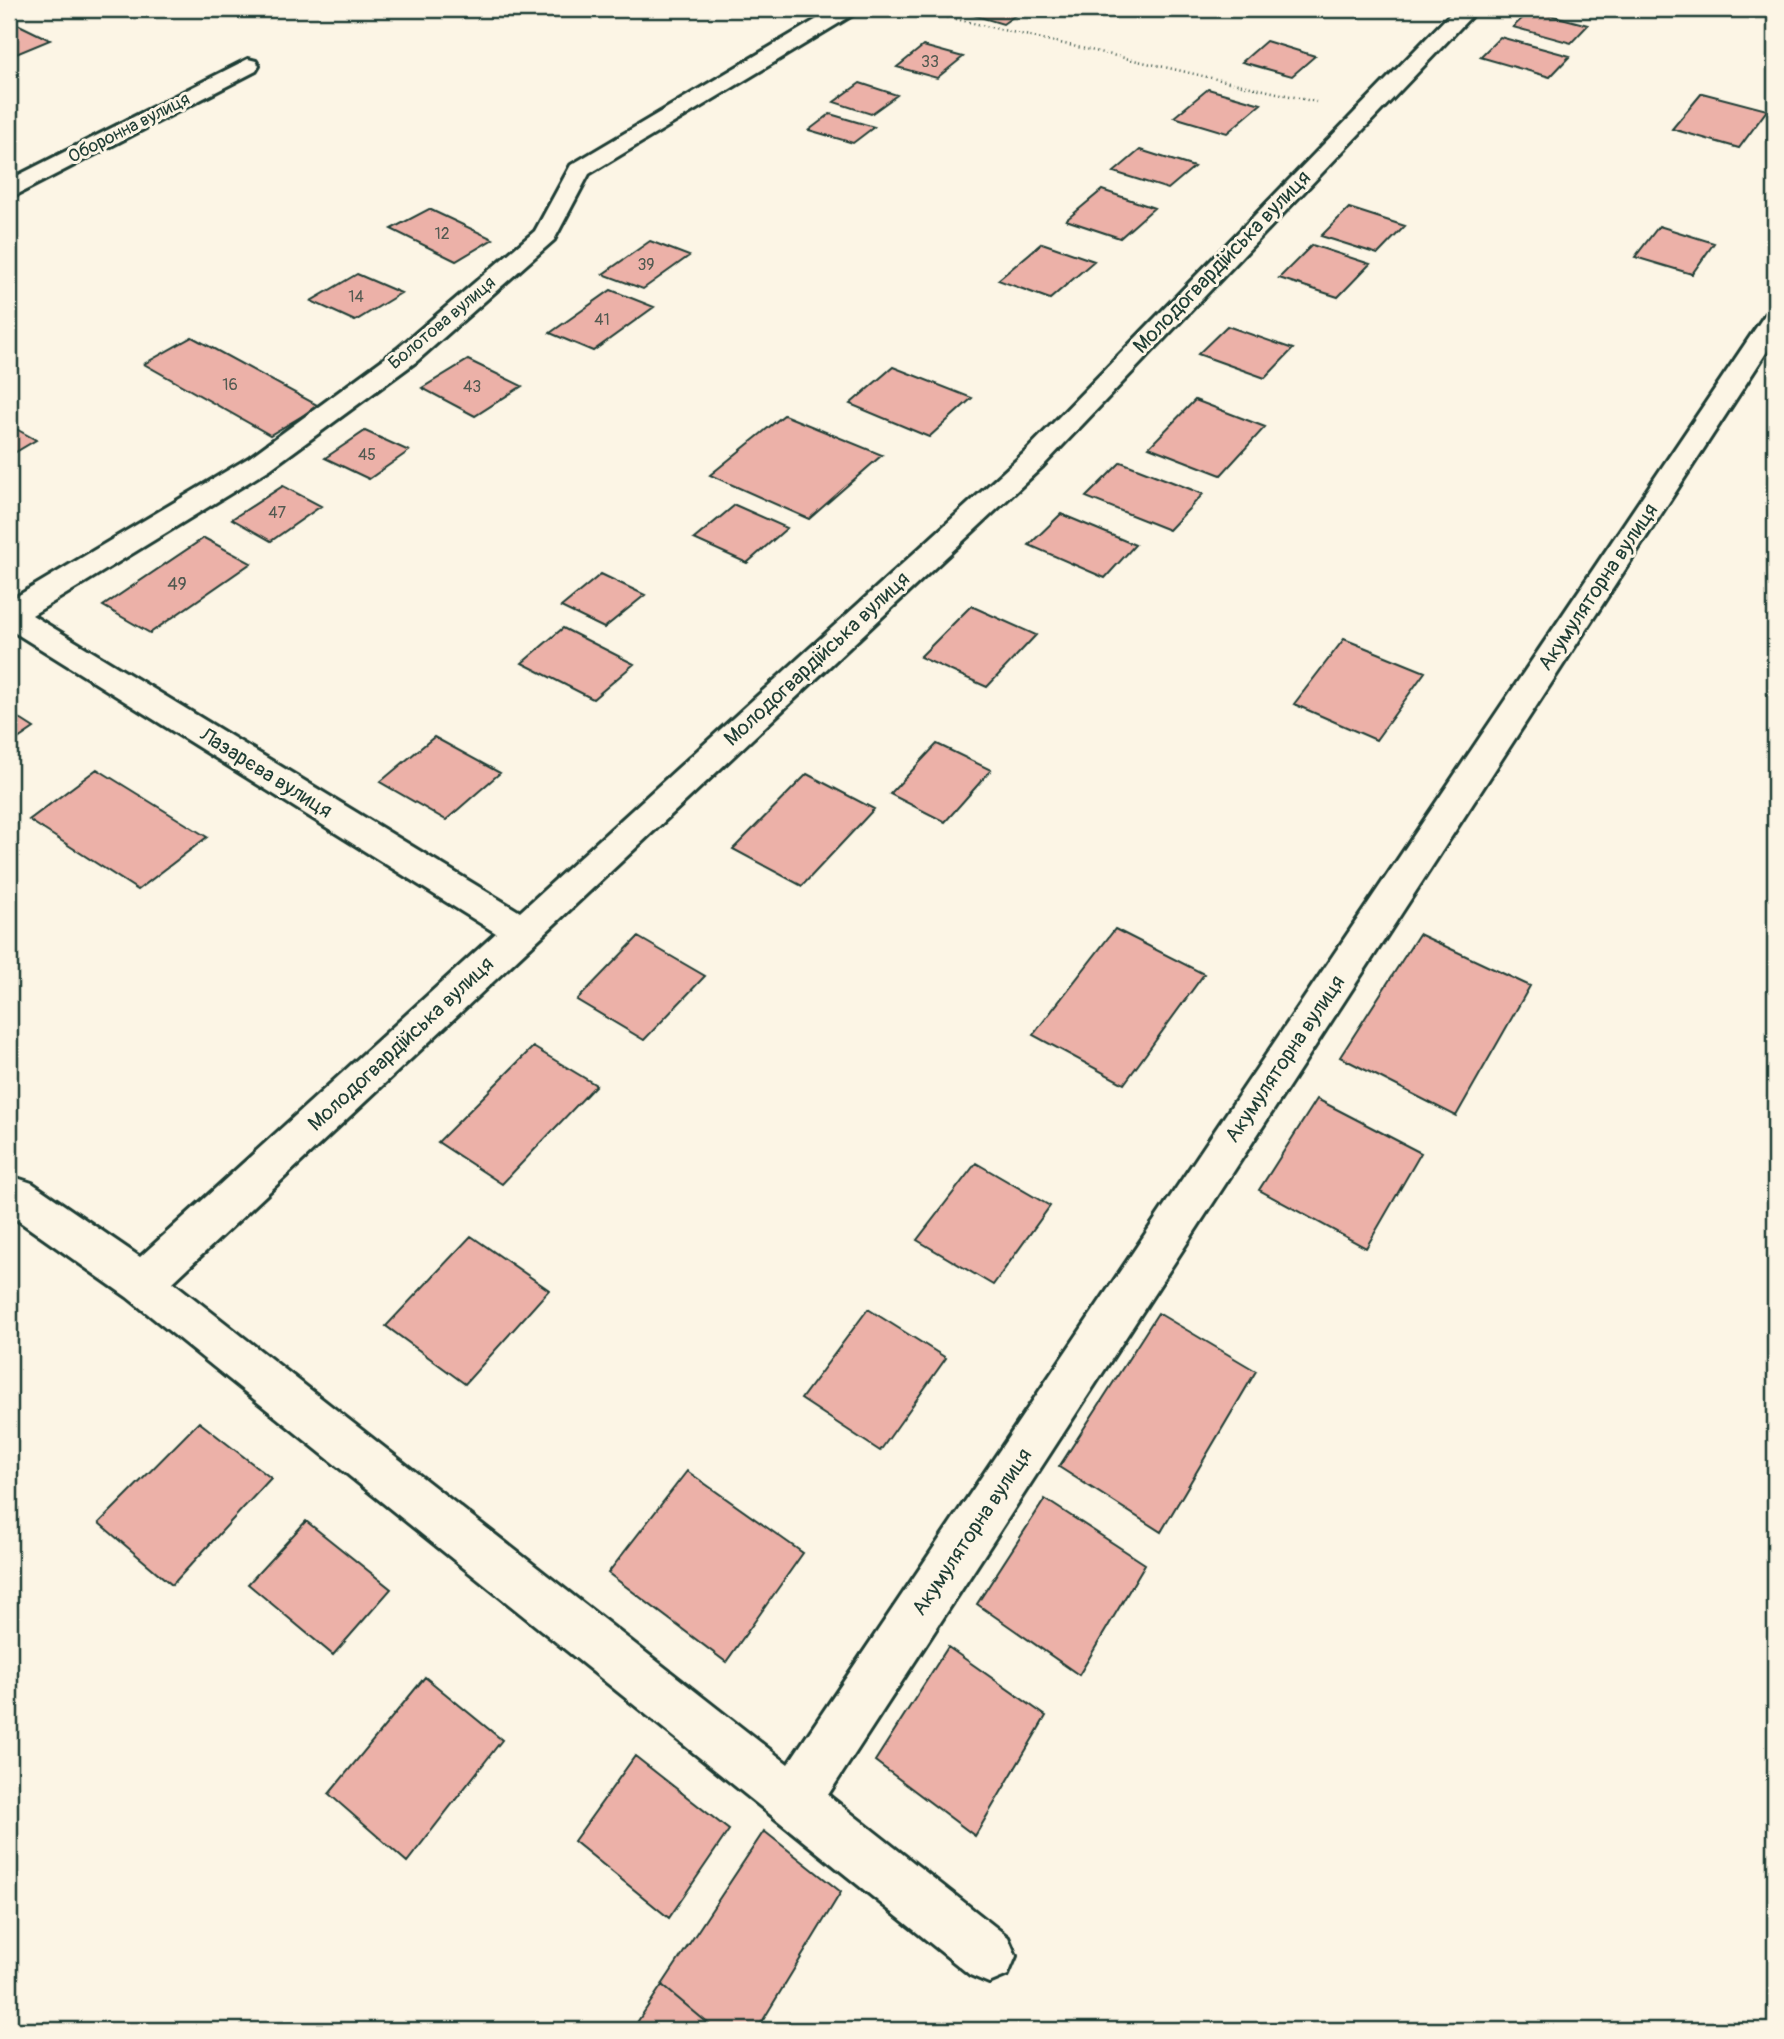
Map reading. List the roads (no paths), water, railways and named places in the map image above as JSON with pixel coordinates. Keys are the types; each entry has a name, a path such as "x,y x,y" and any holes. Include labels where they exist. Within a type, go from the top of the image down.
{"street":[{"name":"Болотова вулиця","path":"9,615 260,463 407,355 545,235 579,170 849,9"},
{"name":"Молодогвардійська вулиця","path":"142,1283 1032,460 1467,9"},
{"name":"Оборонна вулиця","path":"9,190 248,66"},
{"name":"Акумуляторна вулиця","path":"795,1800 1775,319"},
{"name":"Лазарєва вулиця","path":"9,615 523,932"},
{"path":"9,1203 17,1196 142,1283 989,1956"}]}
